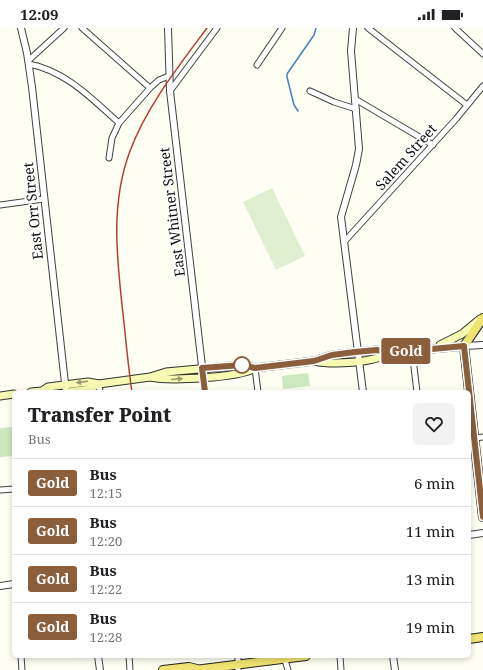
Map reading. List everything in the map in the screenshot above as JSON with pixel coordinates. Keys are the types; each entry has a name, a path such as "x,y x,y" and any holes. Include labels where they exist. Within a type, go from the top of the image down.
{"main road":[{"path":"468,390 464,346 483,317"},
{"path":"429,348 456,338 483,317"},
{"path":"314,361 333,363 379,358 389,353 412,350 464,346"},
{"path":"150,377 169,380 243,373 255,368 314,361 332,355 377,350 389,353"},
{"path":"44,390 48,387 66,390 90,389 99,384 150,377 166,372 202,368 242,365 255,368"},
{"path":"0,396 12,394"},
{"path":"471,427 483,517"},
{"path":"471,639 483,637"},
{"path":"163,670 189,667 196,670 276,658"}],"street":[{"name":"East Orr Street","path":"20,28 29,62 66,390"},
{"path":"64,28 29,62 42,66 66,78 82,90 119,123"},
{"path":"82,28 150,88"},
{"name":"East Whitner Street","path":"168,28 170,91 205,390"},
{"path":"170,91 217,28"},
{"path":"257,65 282,28"},
{"path":"353,28 351,43 359,149 356,165 342,211 341,224 364,390"},
{"path":"368,28 467,105"},
{"path":"455,28 483,54"},
{"path":"109,158 112,138 119,123 150,88 159,80 169,76"},
{"name":"Salem Street","path":"344,242 433,145 483,86"},
{"path":"310,91 334,102 356,109"},
{"path":"355,99 433,145"},
{"path":"0,205 44,199"},
{"path":"464,346 483,345"},
{"path":"412,350 417,390"},
{"path":"255,368 258,390"},
{"path":"99,384 100,390"},
{"path":"472,439 483,437"},
{"path":"0,490 12,489"},
{"path":"471,535 483,533"},
{"path":"0,586 12,584"},
{"path":"21,658 22,670"},
{"path":"98,658 100,670"},
{"path":"129,658 130,670"},
{"path":"284,658 288,670"},
{"path":"340,658 341,670"},
{"path":"393,658 395,670"}],"green space":[{"path":"272,188 305,256 276,270 243,202"},
{"path":"308,373 310,386 283,389 282,376"},
{"path":"12,427 12,456 0,457 0,428"}],"waterway":[{"path":"298,111 294,105 287,74 314,35 316,28"}],"railway":[{"path":"132,390 117,252 117,211 124,171 130,151 145,118 174,72 207,28"}],"bus line":[{"name":"Gold","path":"205,390 202,368 242,365 255,368 314,361 332,355 365,351 382,350 389,353 429,348 464,346 469,390"},
{"name":"Gold","path":"471,409 483,517"}]}
